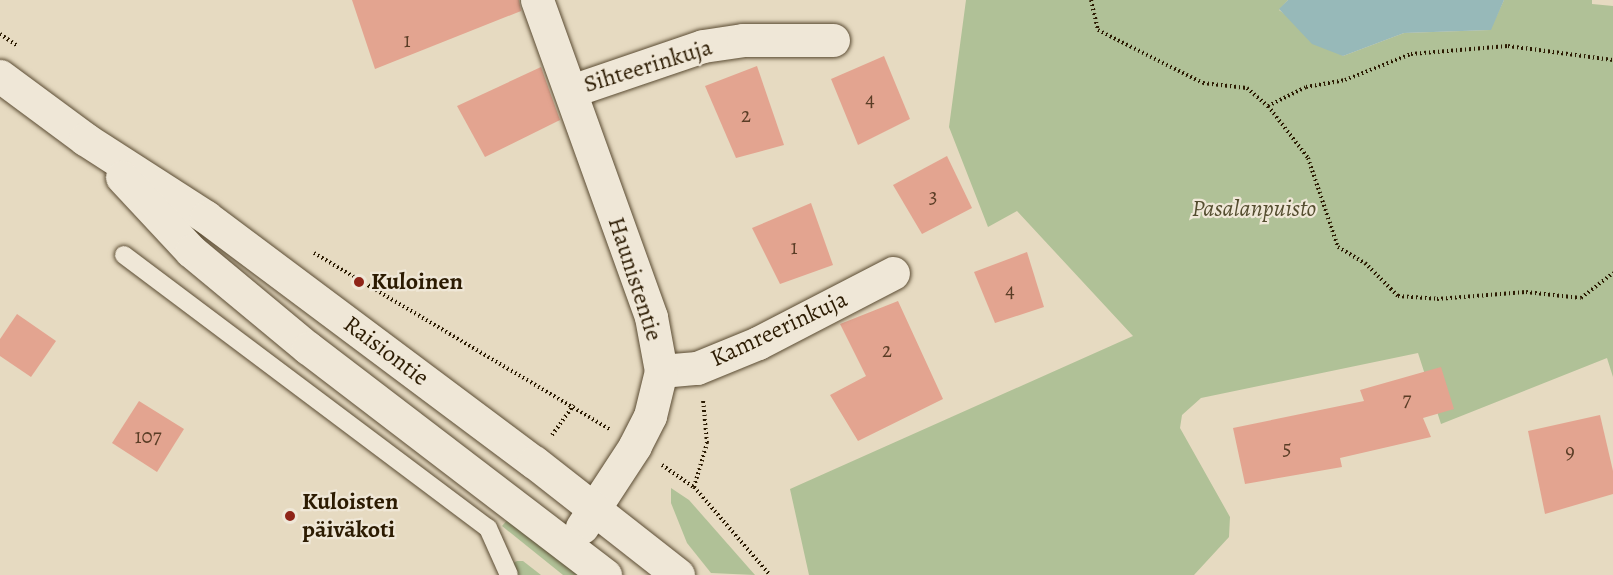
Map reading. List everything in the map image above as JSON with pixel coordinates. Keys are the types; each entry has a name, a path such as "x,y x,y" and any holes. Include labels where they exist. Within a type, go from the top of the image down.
{"main road":[{"name":"Haunistentie","path":"537,0 651,317 662,371 650,416 594,509 568,545"},
{"name":"Sihteerinkuja","path":"571,90 703,46 743,40 833,40"},
{"name":"Raisiontie","path":"7,81 85,139 206,217 594,509 678,575"},
{"name":"Raisiontie","path":"85,139 191,251 308,348 605,575"},
{"name":"Kamreerinkuja","path":"662,371 697,368 758,344 892,273"}],"lane":[{"path":"124,255 488,528 508,575"}],"path":[{"path":"1091,0 1098,30 1203,83 1247,88 1268,106 1308,158 1338,247 1365,262 1398,296 1437,298 1526,292 1581,298 1613,273"},
{"path":"1268,106 1306,87 1345,80 1411,54 1508,46 1613,60"},
{"path":"309,250 574,405"},
{"path":"694,487 770,575"}],"green space":[{"name":"Pasalanpuisto","path":"966,0 1288,0 1279,10 1343,56 1404,33 1490,30 1504,0 1592,0 1592,4 1613,6 1613,377 1607,358 1441,424 1418,353 1201,398 1182,415 1180,428 1230,517 1229,537 1194,575 809,575 790,489 1133,336 1017,211 988,227 949,127"},
{"path":"671,488 689,500 755,575 711,573 687,543 671,503"},
{"path":"510,517 583,575 563,575 502,526"},
{"path":"523,561 541,575 514,575 513,563"}],"water":[{"path":"1288,0 1504,0 1491,30 1404,33 1343,56 1312,44 1279,9"}],"building":[{"path":"352,0 519,0 521,11 375,69"},
{"path":"884,56 910,119 858,145 831,79"},
{"path":"757,66 784,145 736,158 705,86"},
{"path":"541,67 560,120 485,157 457,106"},
{"path":"947,156 972,208 922,234 893,185"},
{"path":"811,203 833,265 780,284 752,228"},
{"path":"1027,252 1044,307 995,323 974,272"},
{"path":"898,301 943,399 858,441 830,395 866,376 840,324"},
{"path":"17,314 56,341 31,377 0,356 0,339"},
{"path":"1441,367 1454,409 1423,418 1431,437 1340,458 1342,467 1245,484 1233,428 1364,401 1360,390"},
{"path":"139,401 184,429 157,472 112,443"},
{"path":"1600,415 1613,471 1613,494 1545,514 1528,431"}],"place":[{"name":"Kuloinen","path":"359,282"},
{"name":"Kuloisten päiväkoti","path":"290,516"}]}
